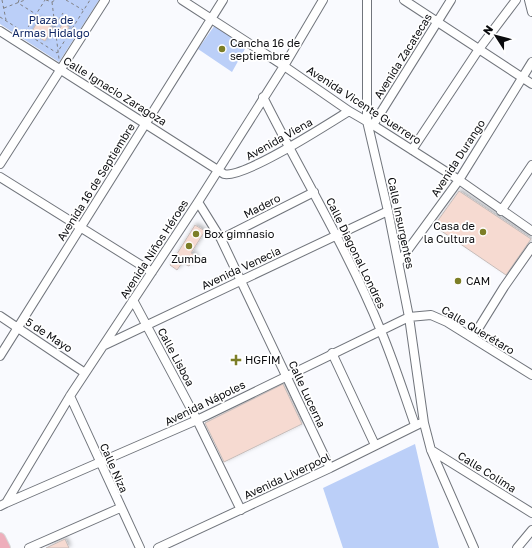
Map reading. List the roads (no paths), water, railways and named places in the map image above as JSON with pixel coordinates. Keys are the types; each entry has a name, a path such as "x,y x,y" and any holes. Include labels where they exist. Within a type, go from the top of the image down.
{"main road":[{"path":"0,538 5,548"}],"street":[{"path":"0,164 105,0"},
{"name":"Avenida Vicente Guerrero","path":"182,0 284,66 349,111 459,180 532,231"},
{"name":"Avenida 16 de Septiembre","path":"0,356 223,0"},
{"name":"Avenida Niños Héroes","path":"3,504 85,372 104,346 198,202 284,66 323,0"},
{"name":"Calle Insurgentes","path":"367,0 370,123 399,262 409,317 424,423 430,450"},
{"path":"404,0 532,84"},
{"name":"Avenida Zacatecas","path":"370,123 451,0"},
{"path":"412,150 479,49 516,0"},
{"path":"529,0 532,12"},
{"name":"Calle Ignacio Zaragoza","path":"0,31 146,123 217,170"},
{"name":"Avenida Durango","path":"399,262 459,180 532,62"},
{"name":"Calle Diagonal Londres","path":"263,97 288,148 314,192 337,236 381,330 415,425"},
{"name":"Avenida Viena","path":"217,170 224,174 234,175 288,148 349,111"},
{"path":"502,211 532,165"},
{"path":"0,177 152,272"},
{"name":"Madero","path":"221,239 314,192"},
{"name":"Calle Lucerna","path":"198,202 221,239 330,468"},
{"name":"Avenida Venecia","path":"104,346 148,326 240,280 388,211"},
{"path":"473,337 504,287 532,247"},
{"name":"Calle Lisboa","path":"133,300 197,420 241,510"},
{"name":"Calle Querétaro","path":"409,317 431,315 473,337 532,376"},
{"name":"5 de Mayo","path":"0,316 85,372"},
{"name":"Avenida Nápoles","path":"3,504 197,420 409,317"},
{"path":"332,354 375,445"},
{"name":"Calle Niza","path":"70,396 120,508 140,548"},
{"name":"Avenida Liverpool","path":"158,548 330,468 415,425 424,423"},
{"path":"430,450 474,548"},
{"name":"Calle Colima","path":"430,450 532,513"},
{"path":"29,548 120,508"},
{"path":"517,548 532,530"}],"place":[{"name":"Cancha 16 de septiembre","path":"222,49"},
{"name":"Casa de la Cultura","path":"483,232"},
{"name":"Box gimnasio","path":"196,234"},
{"name":"Zumba","path":"189,246"},
{"name":"CAM","path":"458,281"},
{"name":"HGFIM","path":"236,360"}],"park label":[{"name":"Plaza de Armas Hidalgo","path":"51,26"}]}
